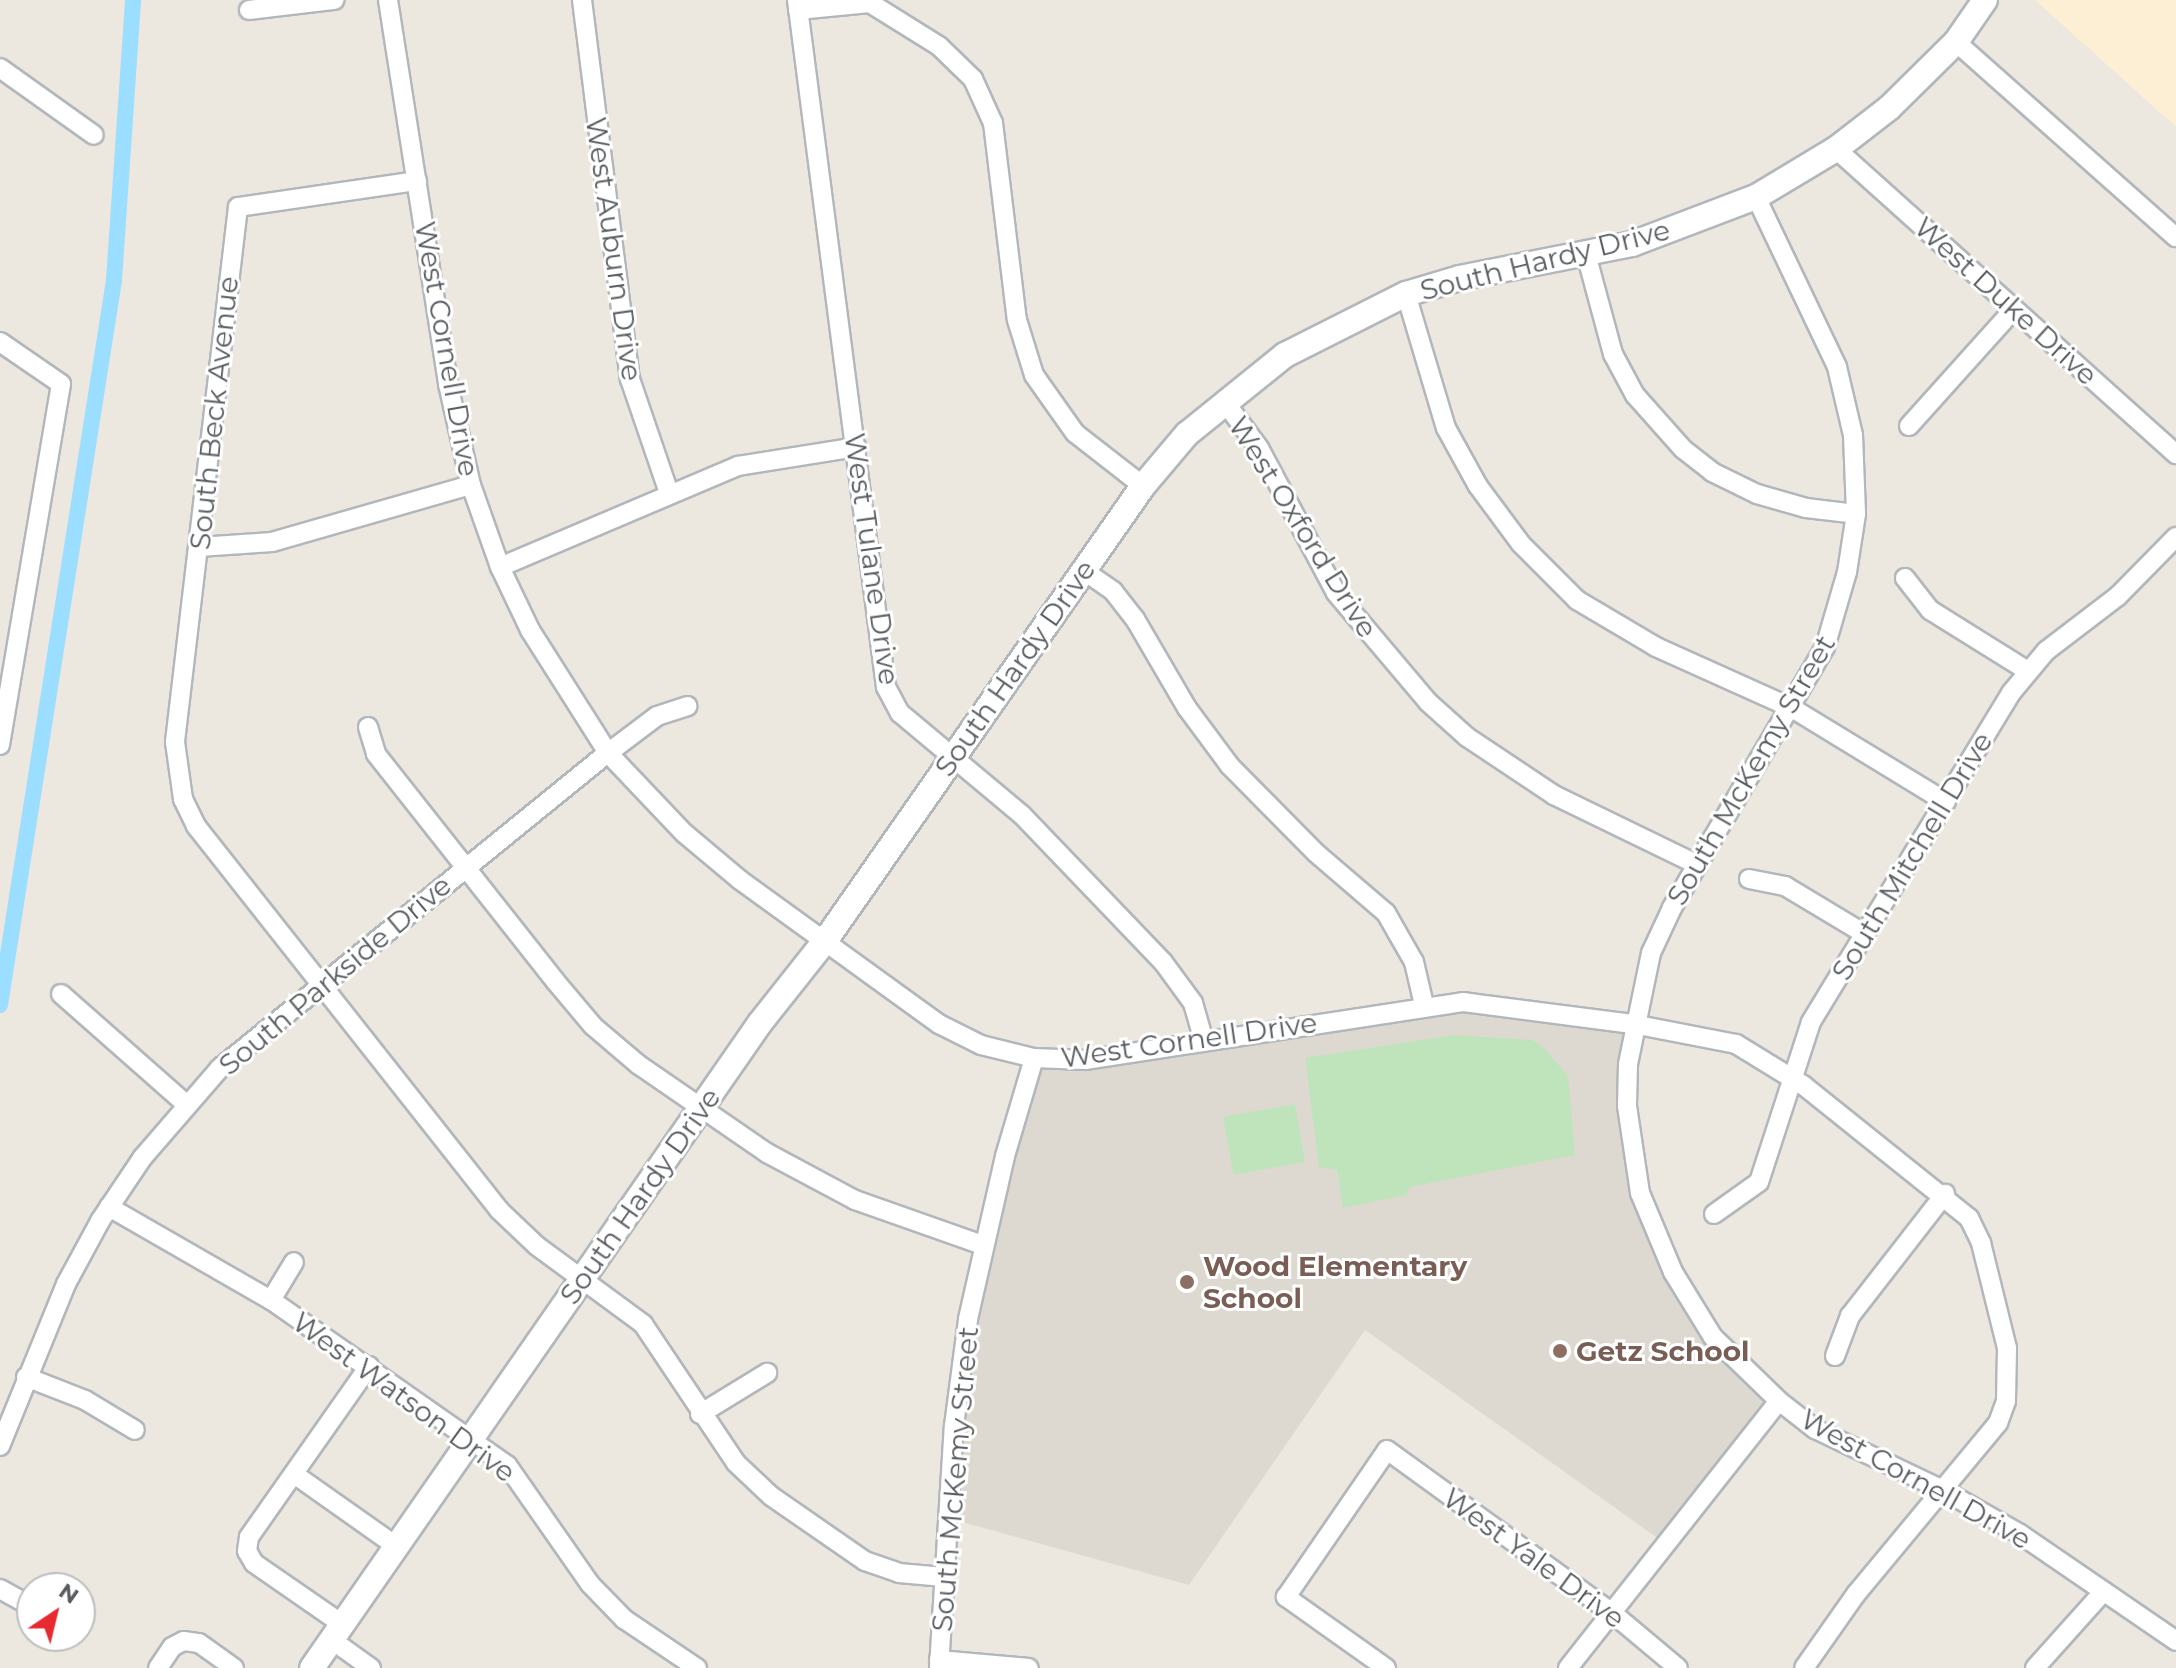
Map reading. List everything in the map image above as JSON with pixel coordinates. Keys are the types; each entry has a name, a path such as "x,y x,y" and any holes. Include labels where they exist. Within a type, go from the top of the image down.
{"street":[{"path":"249,10 334,0"},
{"name":"West Cornell Drive","path":"388,0 448,384 471,485 500,567 530,630 608,753 684,833 939,1024 981,1045 1034,1058 1085,1060 1424,1005 1502,1004 1633,1024 1627,1106 1640,1193 1655,1236 1713,1337 1779,1401 1815,1429 1943,1490 2020,1534 2176,1641"},
{"name":"West Auburn Drive","path":"582,0 630,379 669,493"},
{"name":"South Hardy Drive","path":"312,1668 781,993 825,941 1143,486 1187,434 1224,401 1316,336 1406,294 1460,278 1586,254 1660,235 1756,197 1836,149 1889,108 1956,42 1985,0"},
{"path":"798,5 870,3 939,46 973,79 993,123 1017,320 1034,375 1075,433 1143,486"},
{"name":"West Tulane Drive","path":"798,5 886,687 900,713 1022,815 1163,962 1193,1003 1204,1041"},
{"path":"1956,42 2176,237"},
{"path":"0,68 94,135"},
{"name":"West Duke Drive","path":"1836,149 2176,454"},
{"name":"South Beck Avenue","path":"319,983 196,826 183,799 175,742 238,207 417,181"},
{"name":"South McKemy Street","path":"1633,1024 1651,953 1698,865 1792,708 1836,616 1856,514 1853,435 1840,377 1823,329 1756,197"},
{"path":"1586,254 1613,354 1635,395 1683,449 1712,472 1757,494 1806,508 1856,514"},
{"path":"1406,294 1446,428 1478,486 1521,544 1590,608 1656,647 1792,708 1946,802"},
{"path":"1909,426 2014,309"},
{"path":"0,342 61,384 3,702 0,745"},
{"name":"West Oxford Drive","path":"1224,401 1259,448 1336,593 1428,702 1467,737 1554,795 1698,865"},
{"path":"500,567 669,493 752,462 856,447"},
{"path":"199,547 272,542 471,485"},
{"name":"South Mitchell Drive","path":"1714,1214 1759,1182 1790,1076 1811,1022 2028,671 2046,651 2153,566 2176,537"},
{"path":"1083,570 1113,591 1135,619 1187,708 1230,766 1316,853 1386,913 1414,962 1424,1005"},
{"path":"1905,578 1930,610 2028,671"},
{"name":"South Parkside Drive","path":"0,1446 66,1284 109,1207 187,1105 255,1035 465,866 657,716 687,706"},
{"path":"368,727 376,754 593,1026 701,1108 767,1153 855,1200 983,1245"},
{"path":"1749,879 1785,886 1865,934"},
{"path":"319,983 499,1210 537,1246 643,1324 700,1414 736,1463 771,1496 865,1561 899,1573 944,1577"},
{"path":"61,994 187,1105"},
{"path":"1633,1024 1736,1044 1790,1076 1945,1194 1969,1218 1981,1243 2011,1376 1998,1423 1856,1594 1804,1668"},
{"name":"South McKemy Street","path":"939,1664 954,1426 983,1245 1034,1058"},
{"path":"1835,1356 1850,1316 1945,1194"},
{"name":"West Watson Drive","path":"109,1207 271,1300 507,1465 532,1494 590,1584 624,1619 697,1668"},
{"name":"West Watson Drive","path":"271,1300 294,1262"},
{"path":"369,1366 249,1537 247,1551 254,1563 337,1632 371,1668"},
{"path":"700,1414 767,1373"},
{"path":"26,1377 85,1400 135,1430"},
{"path":"1568,1668 1779,1401"},
{"name":"West Yale Drive","path":"1386,1668 1286,1597 1387,1450 1611,1612 1678,1668"},
{"path":"294,1474 396,1546"},
{"path":"2035,1668 2104,1591"},
{"path":"158,1668 172,1647 184,1641 199,1643 234,1668"},
{"path":"939,1664 1029,1668"}],"shaded area":[{"path":"2035,0 2176,0 2176,127"},
{"name":"Wood Elementary School","path":"1424,1005 1633,1024 1632,1145 1692,1305 1779,1401 1666,1544 1365,1330 1189,1585 948,1518 968,1319 1034,1058"}],"green space":[{"path":"1454,1035 1533,1040 1545,1049 1568,1076 1575,1155 1410,1187 1406,1195 1343,1208 1337,1170 1319,1167 1305,1058"},
{"path":"1295,1104 1305,1162 1233,1175 1223,1117"}],"waterway":[{"path":"0,1005 114,280 133,0"}],"place":[{"name":"Wood Elementary School","path":"1187,1282"},
{"name":"Getz School","path":"1560,1351"}]}
